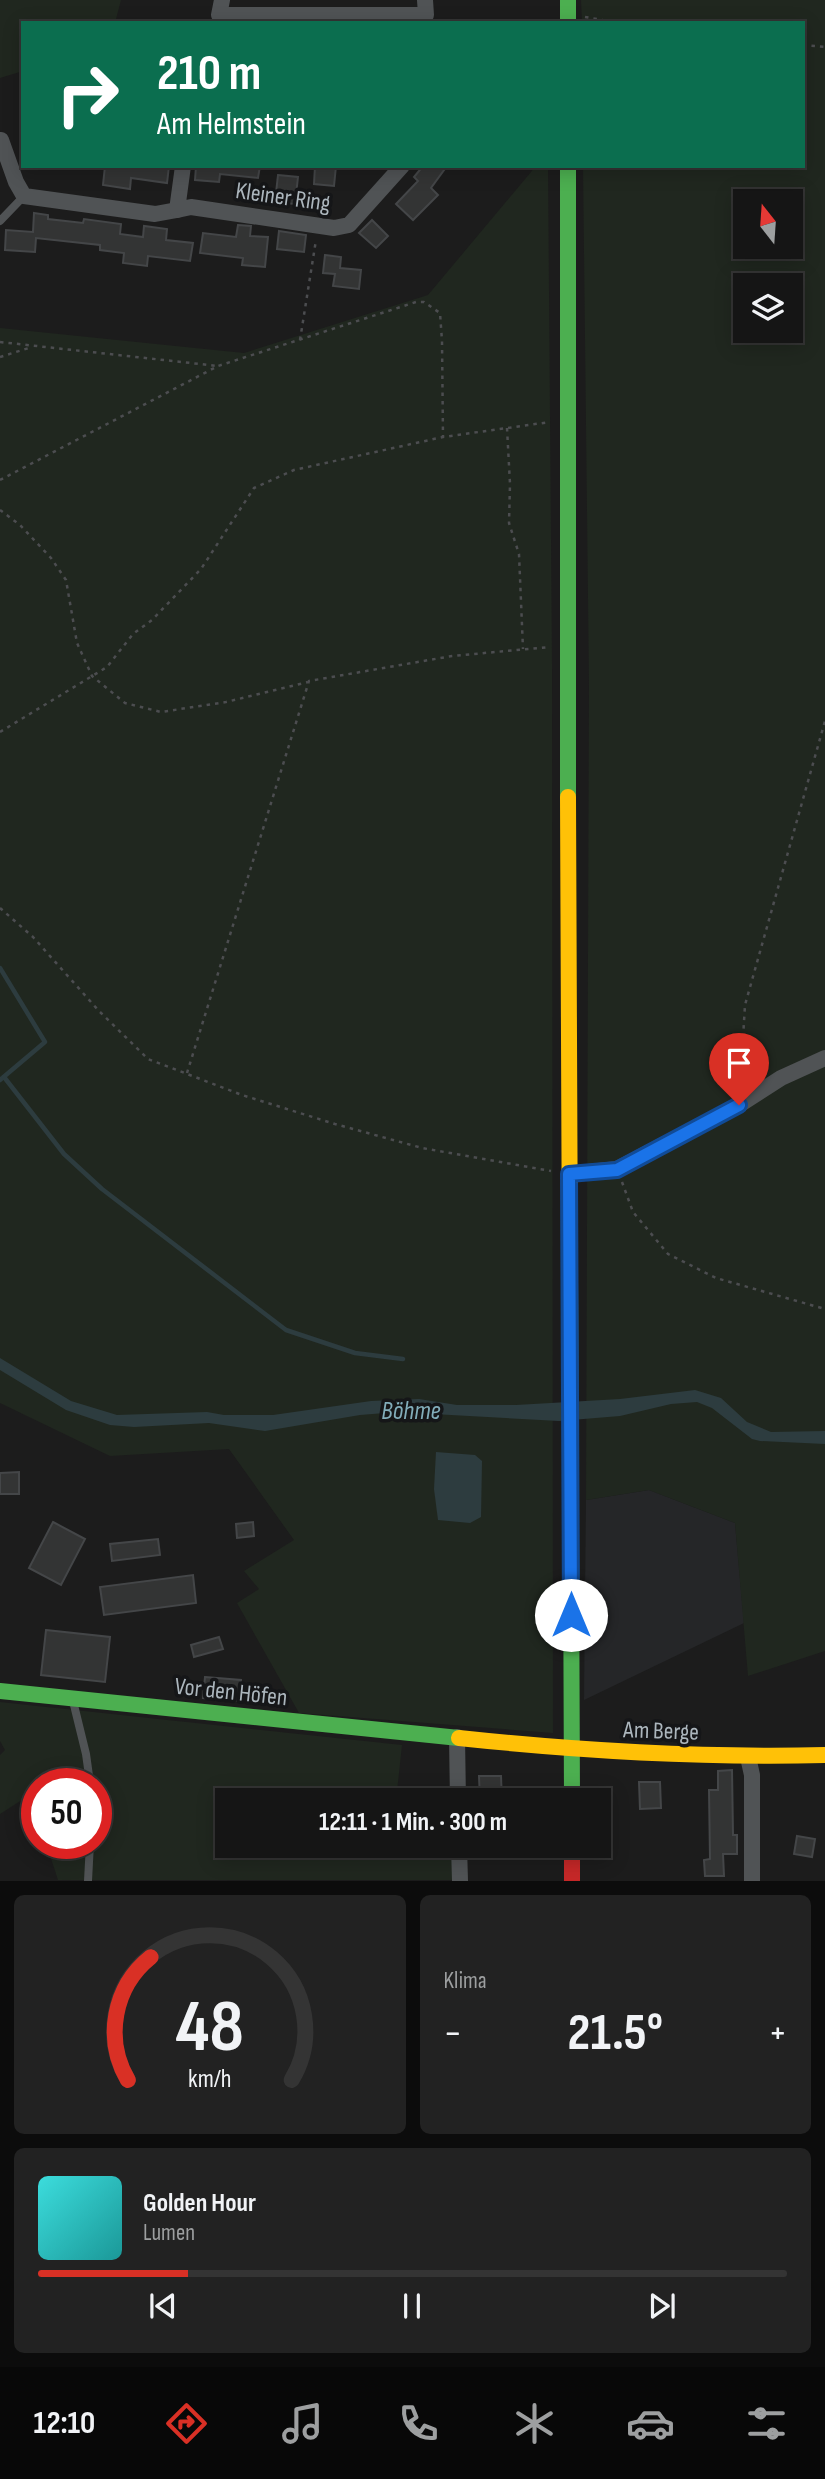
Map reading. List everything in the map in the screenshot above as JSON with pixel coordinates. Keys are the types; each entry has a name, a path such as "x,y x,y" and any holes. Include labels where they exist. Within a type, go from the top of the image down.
{"main road":[{"path":"568,168 567,646 572,1788"},
{"name":"Vor den Höfen","path":"0,1691 571,1749"},
{"name":"Am Berge","path":"571,1749 748,1758 825,1755"},
{"path":"572,1858 572,1881"}],"street":[{"path":"219,13 426,13"},
{"path":"1,140 24,196"},
{"path":"177,210 183,168"},
{"name":"Kleiner Ring","path":"24,196 155,214 191,207 334,228 349,225 400,168"},
{"path":"569,1174 617,1170 739,1105 781,1078 825,1058"},
{"path":"457,1737 458,1788"},
{"path":"748,1758 752,1775 752,1881"},
{"path":"459,1858 460,1881"}],"lane":[{"path":"0,221 24,196"},
{"path":"73,1699 88,1768"},
{"path":"88,1881 89,1859"}],"path":[{"path":"569,12 611,21"},
{"path":"805,45 825,47"},
{"path":"300,340 318,226"},
{"path":"0,480 218,366 424,302 440,313 443,437"},
{"path":"0,342 218,366"},
{"path":"0,357 35,346"},
{"path":"0,732 107,667 133,635 152,620 201,569 254,488 295,470 443,437 568,420"},
{"path":"507,428 509,523 519,554 523,649"},
{"path":"0,510 44,550 66,580 77,643 92,676 125,702 161,712 226,702 309,681 452,656 567,646"},
{"path":"187,1073 309,681"},
{"path":"739,1105 745,1005 825,721"},
{"path":"0,908 33,937 99,1011 148,1059 295,1112 422,1148 569,1174"},
{"path":"617,1170 633,1212 668,1254 716,1278 825,1310"}],"shaded area":[{"path":"0,0 121,0 116,21 21,21 21,72 0,78"},
{"path":"581,0 825,0 825,1651 748,1676 735,1523 649,1490 586,1500 589,684 583,168 805,168 805,21 582,21"},
{"path":"534,168 548,168 552,664 553,1733 299,1713 237,1603 259,1589 244,1571 294,1540 229,1449 110,1456 0,1403 0,328 244,353 428,295"},
{"path":"649,1490 735,1523 744,1623 584,1700 586,1500"},
{"path":"0,1702 402,1745 397,1788 215,1788 215,1858 462,1858 463,1880 58,1880 51,1859 112,1859 112,1768 21,1768 21,1800 0,1814 0,1755 5,1750 0,1741"}],"water":[{"name":"Böhme","path":"0,1358 71,1401 117,1415 207,1412 224,1415 273,1415 371,1401 419,1399 457,1405 516,1405 620,1399 695,1390 721,1398 747,1422 771,1432 825,1431 825,1444 752,1439 712,1408 697,1402 671,1404 620,1416 559,1421 397,1412 360,1415 265,1431 209,1423 134,1427 110,1425 66,1410 0,1370"},
{"path":"436,1452 475,1455 482,1461 481,1517 470,1523 438,1520 434,1489"}],"building":[{"path":"105,168 169,168 167,183 131,178 130,189 103,185"},
{"path":"196,168 260,168 258,178 220,174 219,182 195,180"},
{"path":"315,168 336,168 334,186 314,184"},
{"path":"421,168 446,168 431,188 438,195 413,220 396,204 418,181 414,177"},
{"path":"278,175 298,177 295,204 275,202"},
{"path":"34,213 48,215 48,219 83,223 84,219 121,224 120,234 143,237 144,226 167,229 166,240 193,243 190,261 148,256 147,266 123,263 124,253 100,250 100,245 36,238 35,252 5,250 6,230 33,232"},
{"path":"372,220 388,236 376,248 359,233"},
{"path":"238,225 251,226 250,236 268,237 265,267 242,265 243,258 200,253 203,233 236,237"},
{"path":"279,231 306,235 304,252 277,249"},
{"path":"325,255 341,257 340,268 361,270 359,289 333,286 335,274 323,273"},
{"path":"19,1472 19,1494 0,1494 0,1473"},
{"path":"53,1522 85,1539 61,1585 29,1568"},
{"path":"253,1522 254,1536 237,1538 236,1524"},
{"path":"158,1539 160,1555 112,1561 110,1544"},
{"path":"193,1575 196,1603 104,1615 100,1587"},
{"path":"46,1630 110,1637 105,1682 41,1675"},
{"path":"219,1637 223,1649 194,1657 191,1645"},
{"path":"205,1677 241,1680 239,1701 203,1698"},
{"path":"732,1770 733,1835 737,1835 737,1854 723,1854 724,1876 705,1876 704,1860 710,1859 709,1790 718,1790 718,1771"},
{"path":"479,1776 501,1776 501,1788 479,1788"},
{"path":"639,1782 660,1782 661,1808 640,1809"},
{"path":"797,1836 815,1839 812,1857 794,1854"}],"waterway":[{"path":"0,968 45,1042 0,1080"},
{"path":"4,1077 64,1154 102,1189 286,1330 355,1353 403,1359"}],"traffic: fast":[{"path":"568,0 568,21"},
{"path":"568,168 568,797"},
{"path":"570,1279 572,1788"},
{"path":"0,1691 459,1738"}],"traffic: slow":[{"path":"568,797 570,1279"},
{"path":"459,1738 642,1753 825,1755"}],"traffic: jam":[{"path":"572,1858 572,1881"}],"route":[{"path":"571,1615 569,1174 617,1170 739,1105"}]}
